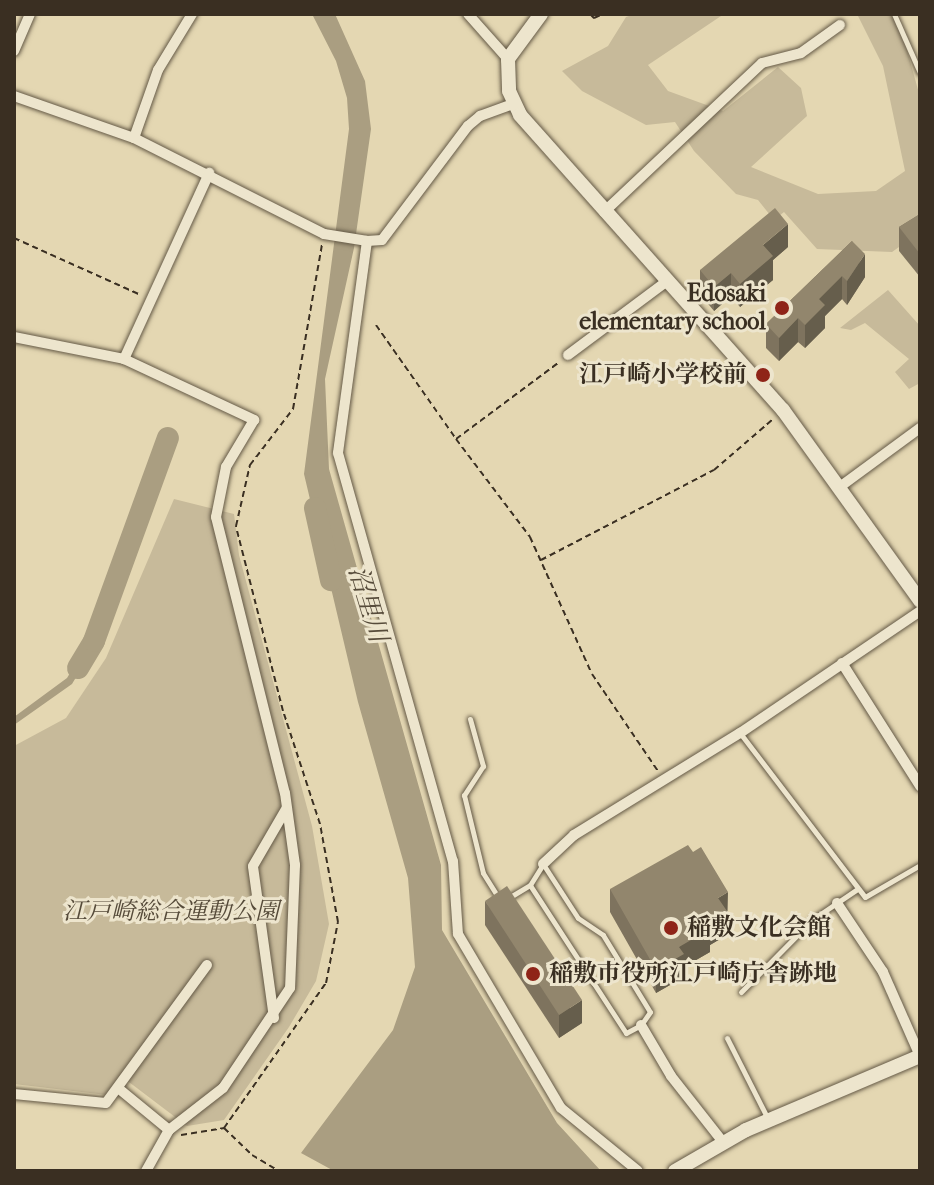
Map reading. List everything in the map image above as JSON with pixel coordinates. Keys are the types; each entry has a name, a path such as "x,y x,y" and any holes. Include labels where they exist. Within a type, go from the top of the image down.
{"street":[{"path":"14,51 30,14"},
{"path":"134,138 158,70 192,14"},
{"path":"468,14 508,59 513,104 604,212 783,410 841,486 920,601"},
{"path":"508,59 541,14"},
{"path":"604,212 762,63 801,53 840,25"},
{"path":"14,96 134,138 327,234 364,240 382,240 468,126 480,116 513,104"},
{"path":"124,359 209,173"},
{"path":"364,240 338,453 453,861 458,934 561,1108 638,1171"},
{"path":"568,355 666,282"},
{"path":"14,337 124,359 254,420 226,467 216,527 286,809 295,865 290,988 274,1018 223,1088 168,1133 146,1171"},
{"path":"841,486 920,428"},
{"path":"543,864 574,835 665,782 920,611"},
{"path":"842,663 920,786"},
{"path":"274,1018 253,866 286,809"},
{"path":"675,1171 768,1120 920,1056 883,972 837,903"},
{"path":"14,1094 101,1104 118,1088 207,965"},
{"path":"641,1025 671,1076 723,1142"},
{"path":"118,1088 168,1133"}],"lane":[{"path":"894,14 920,73"},
{"path":"470,719 483,766 464,795 483,873 501,902 530,885 543,864 578,918 603,935 650,1012 641,1025 626,1033 530,885"},
{"path":"740,733 856,890 865,897 920,865"},
{"path":"741,992 813,919 856,890"},
{"path":"727,1038 768,1120"}],"path":[{"path":"590,14 594,18 603,14"},
{"path":"224,1128 326,983 338,922 320,824 283,711 236,526 250,465 293,409 327,234"},
{"path":"14,238 149,299"},
{"path":"376,325 530,537 592,674 665,782"},
{"path":"456,439 568,355"},
{"path":"540,561 714,470 783,410"},
{"path":"168,1133 224,1128 252,1155 279,1171"}],"green space":[{"path":"635,14 724,14 648,65 668,91 723,111 778,67 801,88 807,116 751,167 818,194 876,191 905,171 883,66 857,14 897,14 920,97 920,232 892,252 817,249 784,212 774,220 758,200 736,194 694,151 675,122 646,125 582,91 562,71 608,46 626,17"},
{"path":"888,290 920,326 920,383 909,389 895,372 909,359 865,323 851,330 840,328"},
{"name":"江戸崎総合運動公園","path":"174,499 234,514 239,555 312,826 329,924 316,981 289,1027 224,1120 187,1126 121,1076 107,1095 14,1084 14,746 66,718 106,658"}],"shaded area":[{"path":"312,14 335,14 365,81 371,129 354,248 325,379 329,469 441,865 442,930 557,1123 601,1171 334,1171 301,1153 393,1030 415,967 408,878 358,702 304,474 349,129 347,98 336,61"},
{"path":"91,639 96,644 72,684 14,725 14,717 67,678"}],"building":[{"path":"775,208 788,224 763,245 773,256 740,284 731,273 714,287 700,270"},
{"path":"920,214 920,254 899,227"},
{"path":"852,241 865,254 847,281 842,276 819,299 825,305 805,325 798,318 779,338 766,324"},
{"name":"稲敷文化会館","path":"688,845 693,852 701,847 728,892 718,898 727,911 707,924 710,929 679,947 684,954 656,970 610,889"},
{"path":"507,886 582,1000 559,1015 485,901"}],"waterway":[{"path":"78,668 94,641 168,438"},
{"name":"沼里川","path":"315,508 331,580"}],"place":[{"name":"Edosaki elementary school","path":"782,308"},
{"name":"江戸崎小学校前","path":"763,375"},
{"name":"稲敷文化会館","path":"671,928"},
{"name":"稲敷市役所江戸崎庁舎跡地","path":"533,974"}]}
